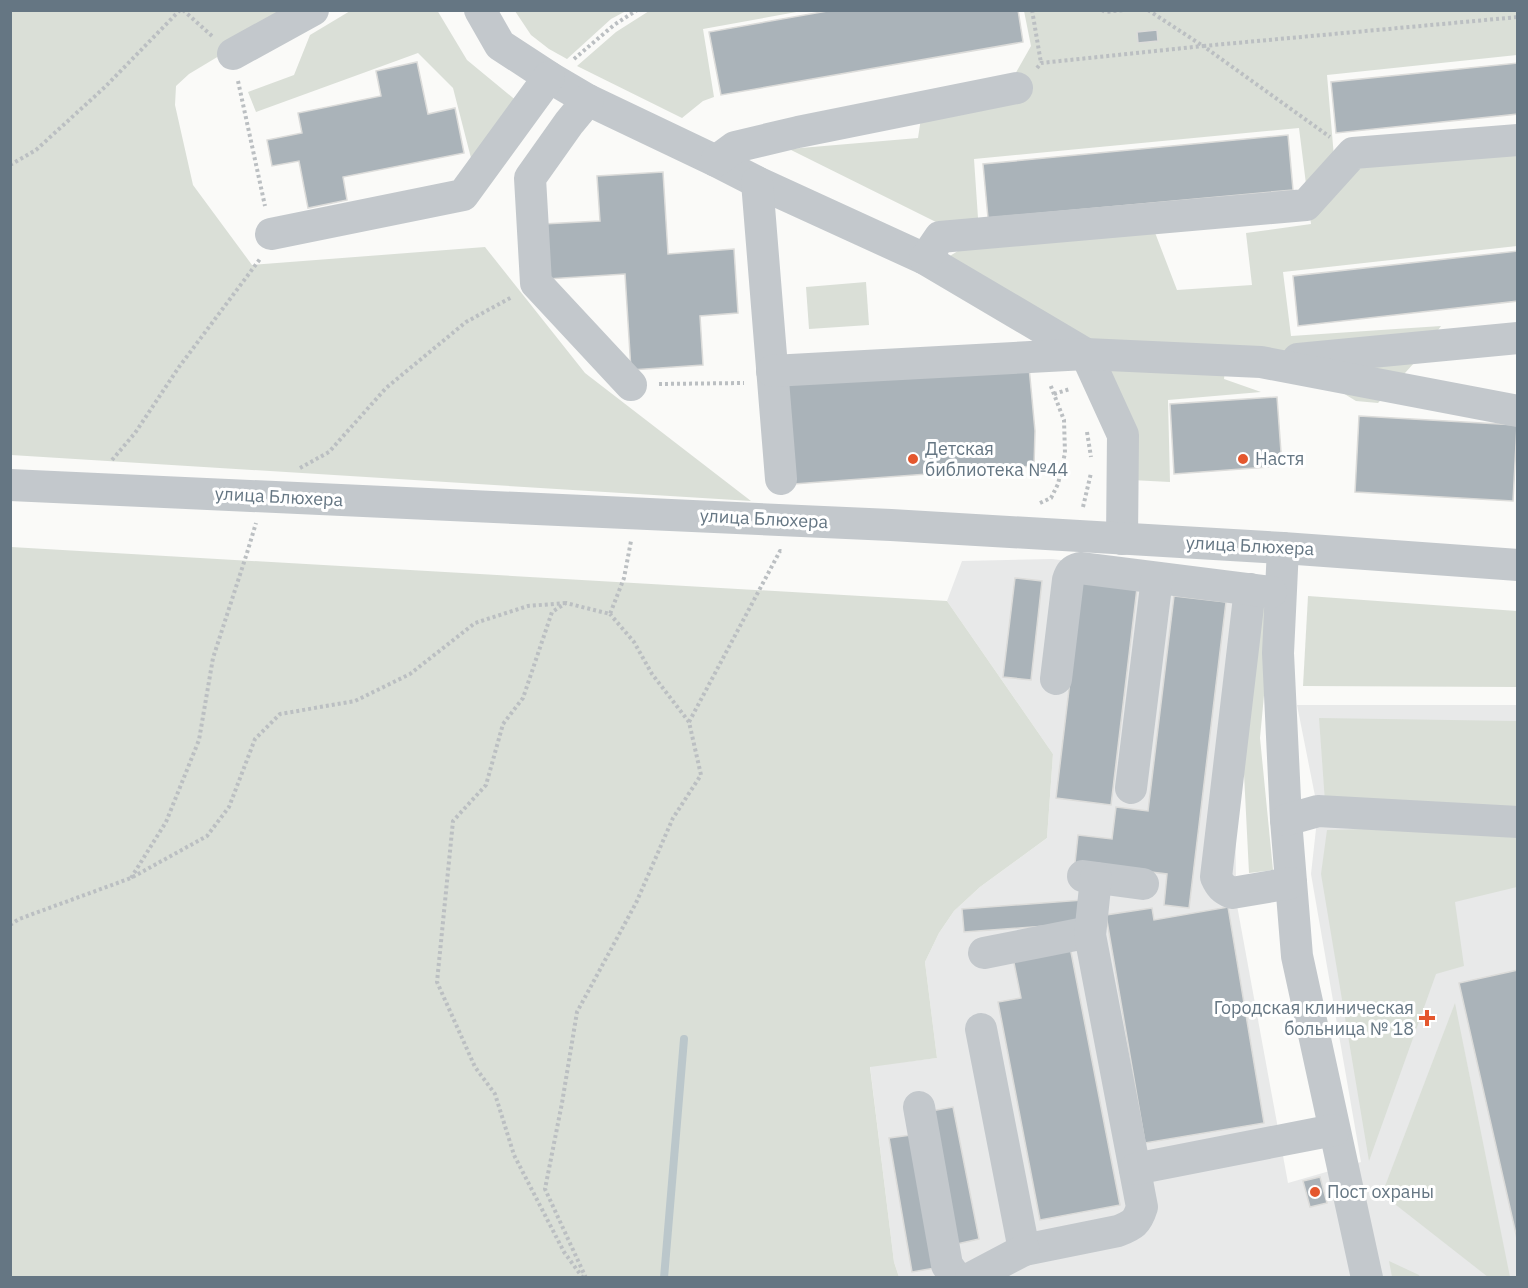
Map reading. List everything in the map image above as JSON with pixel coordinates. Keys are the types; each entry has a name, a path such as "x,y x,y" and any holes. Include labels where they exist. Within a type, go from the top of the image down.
{"street":[{"path":"233,54 313,10"},
{"path":"480,10 500,45 588,100 757,182 925,259 1086,354 1123,435 1122,539"},
{"path":"271,234 463,195 549,77"},
{"path":"716,161 735,147 1017,88"},
{"path":"588,100 530,178 536,283 631,385"},
{"path":"925,259 940,237 1306,205 1353,153 1518,140"},
{"path":"757,182 781,479"},
{"path":"772,377 1086,354 1261,362 1518,338"},
{"path":"1261,362 1518,411"},
{"name":"улица Блюхера","path":"10,485 880,525 1283,548 1518,565"},
{"path":"1283,548 1278,654 1286,820 1297,956 1367,1278"},
{"path":"1056,679 1068,580 1070,573 1074,570 1080,568 1281,593"},
{"path":"1131,788 1156,578"},
{"path":"1250,589 1216,877 1219,885 1232,893 1291,883"},
{"path":"1286,820 1318,811 1518,822"},
{"path":"919,1107 947,1265 954,1275 972,1276 1024,1250 1118,1231 1132,1226 1139,1218 1142,1207 1090,932 1090,877 1143,884"},
{"path":"984,953 1090,932"},
{"path":"981,1029 1024,1250"},
{"path":"1135,1169 1334,1130"}],"path":[{"path":"10,165 36,150 105,87 182,10 233,54 271,234 261,257 179,367 135,434 105,468"},
{"path":"574,59 614,25 637,10"},
{"path":"1032,10 1041,63"},
{"path":"1102,10 1105,12 1124,10"},
{"path":"1149,10 1353,153"},
{"path":"1017,88 1041,63 1518,17"},
{"path":"299,469 329,452 386,388 466,322 536,283"},
{"path":"1035,357 1048,379 1064,420 1065,453 1058,484 1051,498 1038,504"},
{"path":"631,385 772,377"},
{"path":"1071,389 1075,396"},
{"path":"1082,510 1091,474 1091,454 1086,429"},
{"path":"131,878 166,822 199,740 213,658 263,496"},
{"path":"610,614 624,578 637,514"},
{"path":"689,722 780,552"},
{"path":"566,603 552,612 523,698 503,724 486,785 453,821 436,982 475,1067 495,1094 514,1155 564,1252 584,1278"},
{"path":"10,925 19,919 131,878 207,836 229,807 255,739 280,714 355,701 410,674 475,623 528,606 566,603 610,614 634,642 652,674 689,722 701,775 673,818 636,903 577,1012 545,1189 584,1278"}],"shaded area":[{"path":"437,10 467,60 518,102 471,158 453,88 418,53 256,112 248,92 294,75 310,35 350,11"},
{"path":"10,11 294,11 189,74 176,86 175,105 193,185 252,265 485,247 585,373 751,501 11,455"},
{"path":"515,11 626,11 611,19 567,59 531,35"},
{"path":"649,11 802,11 703,29 714,97 703,101 682,118 577,66 616,32"},
{"path":"1024,11 1517,11 1517,55 1327,75 1334,157 1517,146 1517,246 1283,272 1291,336 1441,326 1414,363 1378,403 1356,401 1279,354 1227,353 1224,379 1261,392 1168,400 1170,482 1131,480 1103,366 942,261 961,249 1154,230 1177,290 1252,285 1246,233 1311,224 1299,128 974,159 978,218 940,224 789,149 918,138 924,98 1014,76 1031,46"},
{"path":"866,282 869,325 809,329 806,287"},
{"path":"11,547 947,601 1053,754 1047,838 980,887 954,911 939,933 925,962 937,1058 870,1067 894,1262 899,1277 11,1277"},
{"path":"1052,559 1234,580 1236,900 1288,1183 1361,1162 1311,874 1318,811 1297,705 1517,705 1517,1277 899,1277 894,1262 870,1066 937,1058 925,962 939,933 954,911 980,887 1047,838 1053,754 947,601 962,561"},
{"path":"1308,596 1517,611 1517,687 1303,686"},
{"path":"1257,598 1273,599 1260,738 1273,870 1249,873 1242,734"},
{"path":"1319,718 1517,721 1517,811 1325,802"},
{"path":"1438,827 1517,836 1517,887 1455,902 1464,966 1436,974 1369,1161 1321,874 1327,830"},
{"path":"1455,1003 1510,1277 1488,1277 1382,1194"},
{"path":"1389,1261 1419,1275 1420,1277 1392,1277"}],"building":[{"path":"833,10 1018,10 1023,42 721,95 709,32"},
{"path":"1157,30 1158,41 1138,43 1137,32"},
{"path":"417,62 428,114 455,108 464,153 343,177 347,200 308,208 299,161 272,166 267,140 302,133 298,113 381,96 376,71"},
{"path":"1518,63 1518,114 1336,133 1331,82"},
{"path":"1288,135 1293,190 988,218 983,164"},
{"path":"663,172 668,254 734,249 738,313 700,316 703,365 631,370 625,274 547,279 543,224 600,221 597,176"},
{"path":"1518,251 1518,301 1298,326 1293,276"},
{"path":"1029,367 1035,431 1034,466 794,484 785,382"},
{"path":"1277,397 1282,466 1174,474 1170,404"},
{"path":"1359,416 1517,425 1513,501 1355,492"},
{"path":"1015,578 1042,581 1031,680 1003,677"},
{"path":"1082,581 1137,588 1111,805 1056,798"},
{"path":"1174,596 1226,602 1189,908 1164,905 1167,874 1075,863 1078,835 1112,839 1116,807 1148,811"},
{"path":"1083,900 1085,923 964,932 962,909"},
{"path":"1228,907 1264,1123 1145,1143 1106,915 1152,908 1154,920"},
{"path":"1070,947 1120,1205 1040,1220 998,1002 1021,998 1013,958"},
{"name":"Городская клиническая больница № 18","path":"1518,970 1518,1243 1459,983"},
{"path":"953,1107 979,1239 957,1244 931,1111"},
{"path":"911,1135 935,1268 912,1272 889,1138"},
{"name":"Пост охраны","path":"1320,1177 1327,1203 1310,1207 1303,1181"}],"waterway":[{"path":"664,1278 684,1039"}],"place":[{"name":"Детская библиотека №44","path":"913,459"},
{"name":"Настя","path":"1243,459"},
{"name":"Городская клиническая больница № 18","path":"1427,1018"},
{"name":"Пост охраны","path":"1315,1192"}]}
